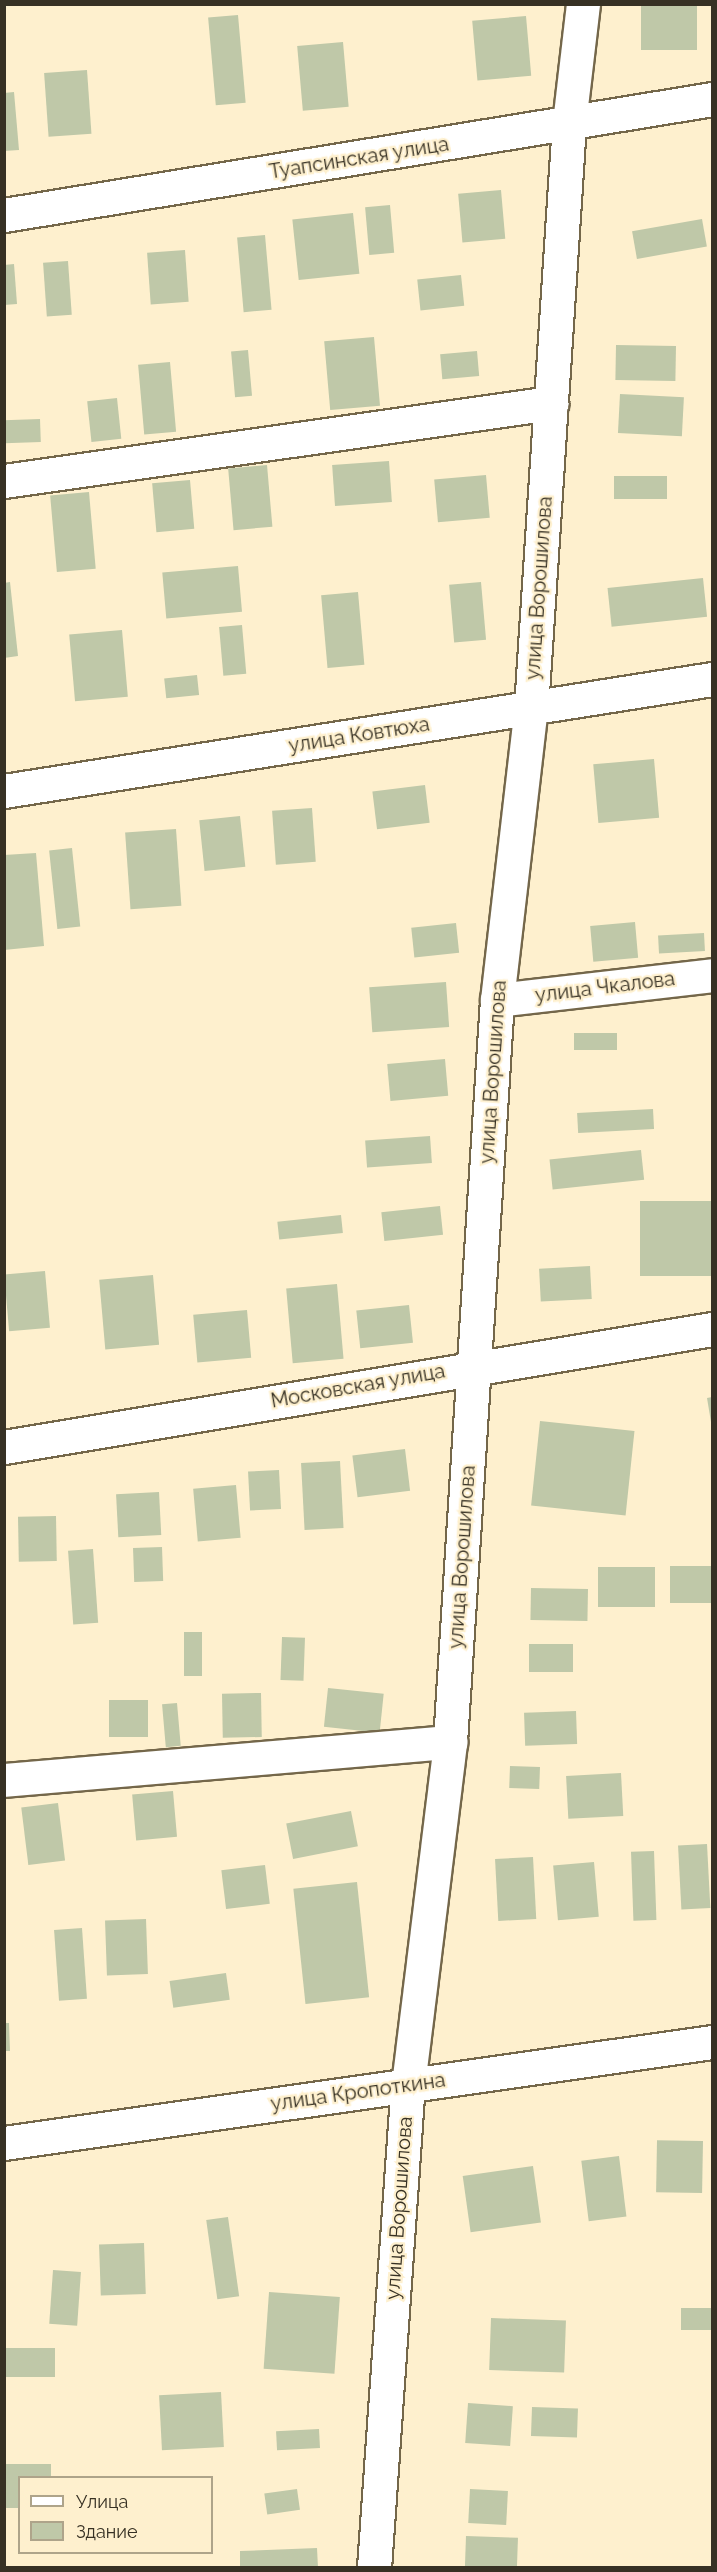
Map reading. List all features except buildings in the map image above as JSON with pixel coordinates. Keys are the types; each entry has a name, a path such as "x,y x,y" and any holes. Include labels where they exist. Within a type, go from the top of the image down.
{"street":[{"name":"улица Ворошилова","path":"374,2568 408,2085 450,1742 496,1000 531,708 569,123 583,4"},
{"name":"Туапсинская улица","path":"4,215 712,99"},
{"path":"4,481 551,403"},
{"name":"улица Ковтюха","path":"4,791 712,679"},
{"name":"улица Чкалова","path":"496,1000 712,975"},
{"name":"Московская улица","path":"4,1447 712,1329"},
{"path":"4,1780 450,1742"},
{"name":"улица Кропоткина","path":"4,2143 712,2042"}]}
